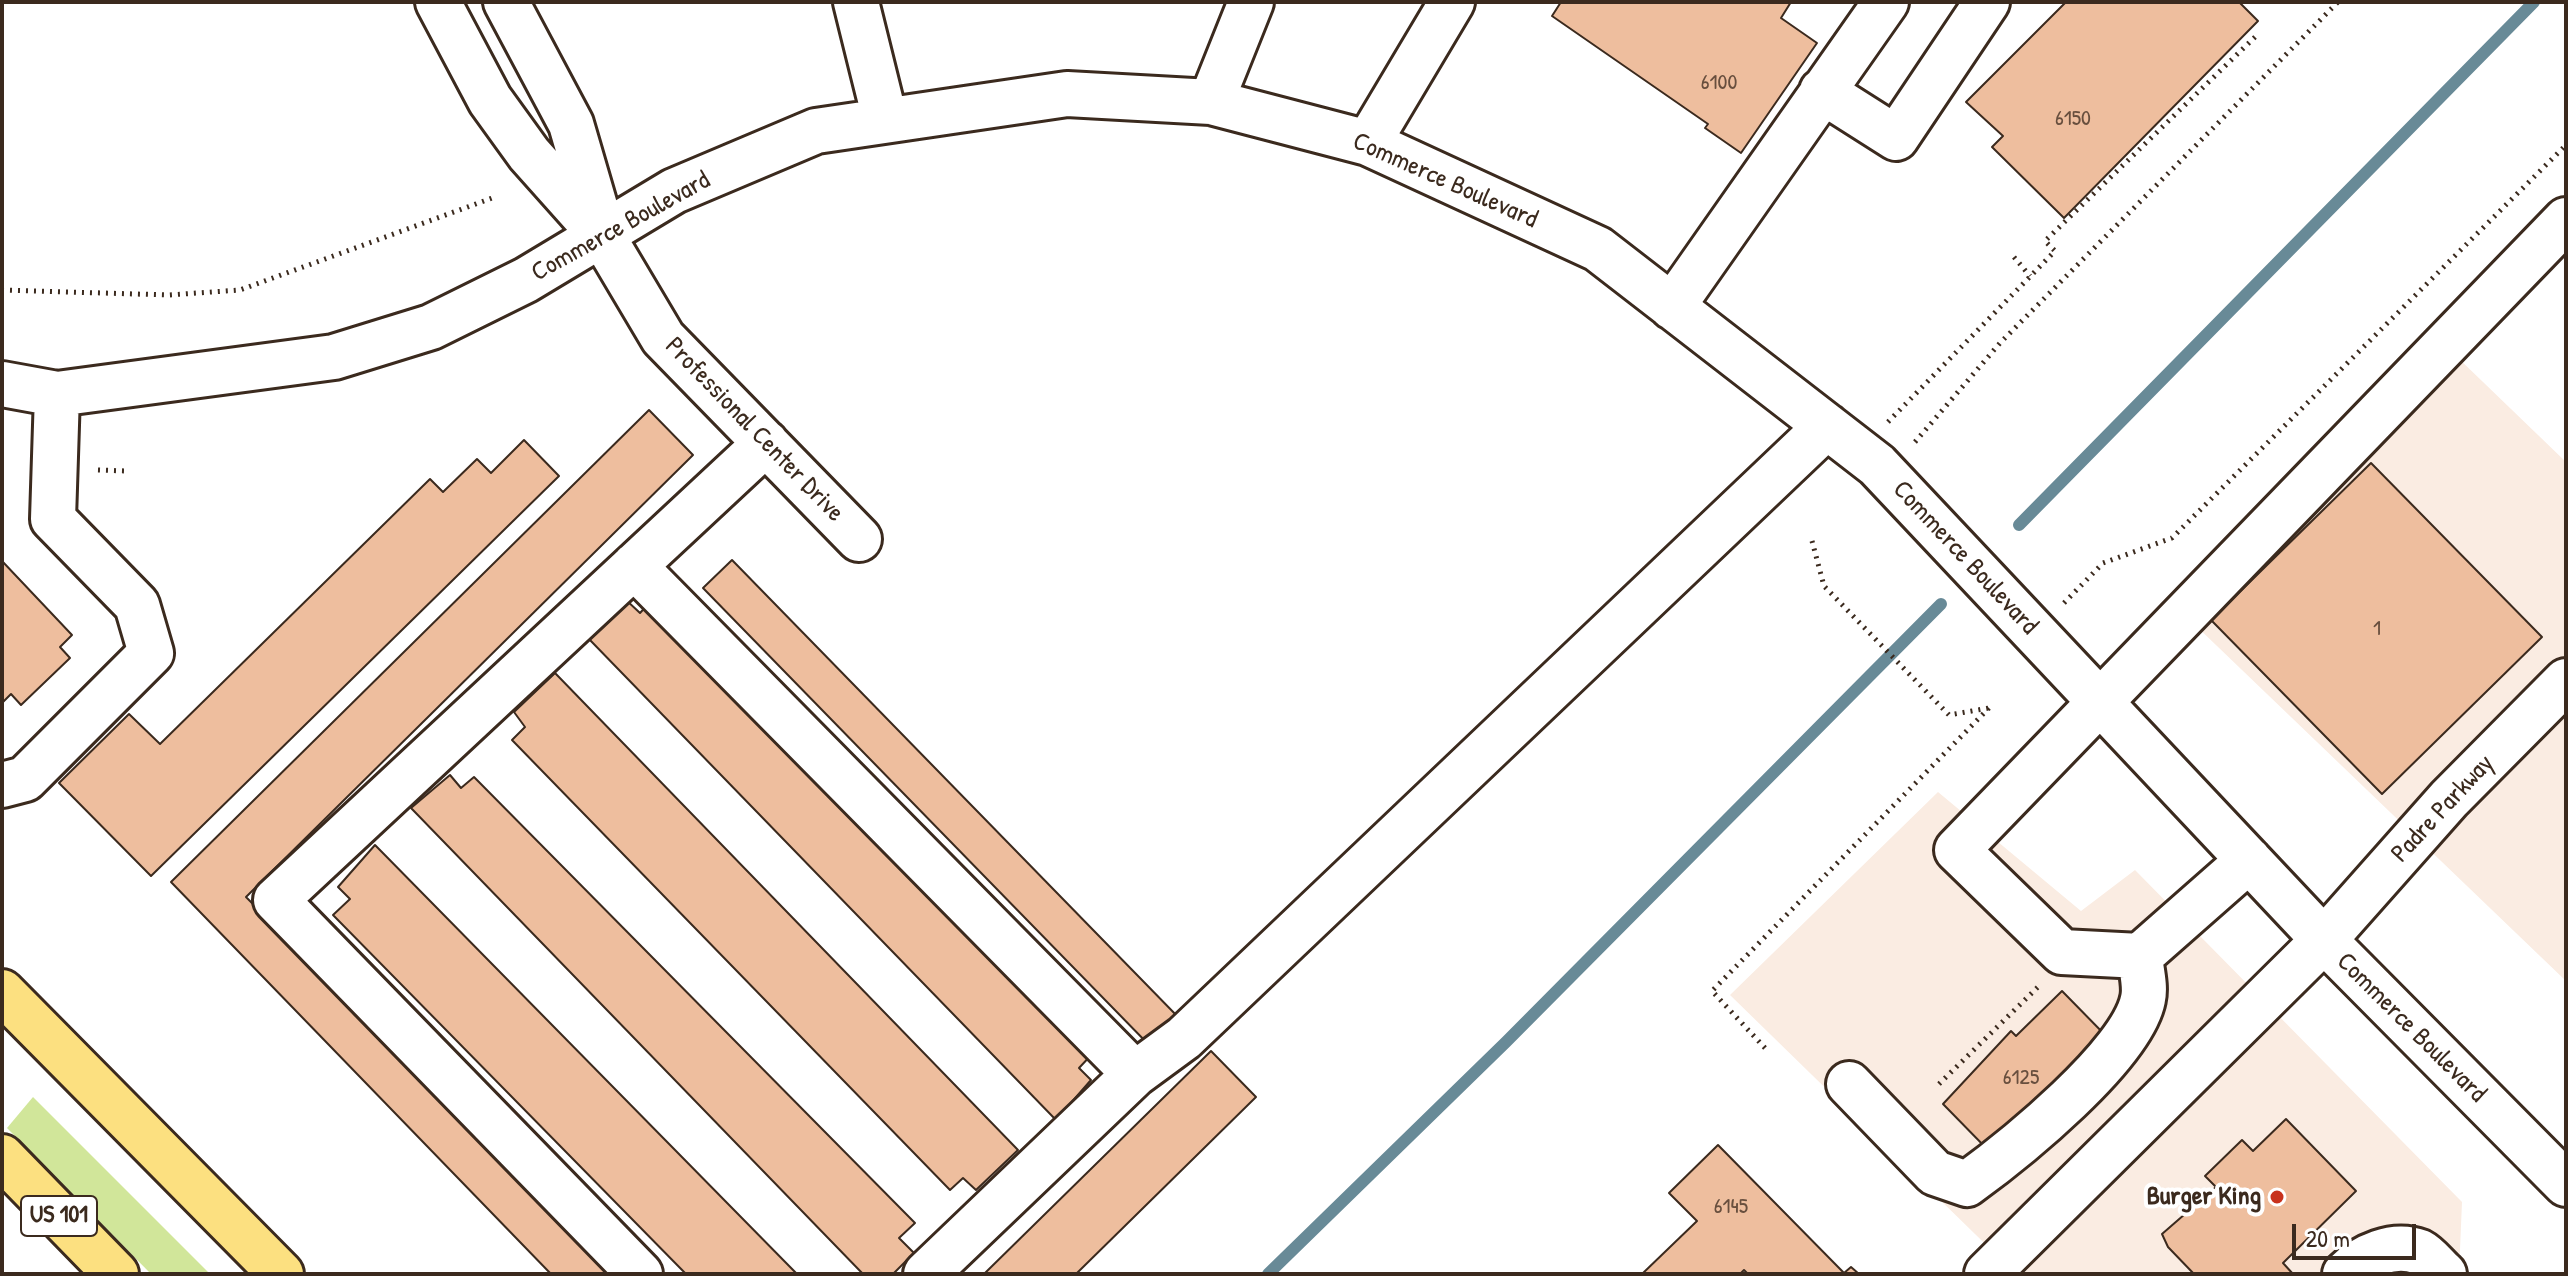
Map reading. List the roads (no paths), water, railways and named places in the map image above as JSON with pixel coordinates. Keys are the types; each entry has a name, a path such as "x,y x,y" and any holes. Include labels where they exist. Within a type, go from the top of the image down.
{"highway":[{"path":"2,992 281,1274"},
{"name":"US 101","path":"2,1157 116,1274"}],"street":[{"name":"Professional Center Drive","path":"438,2 490,100 529,154 603,237 663,338 859,539"},
{"name":"Professional Center Drive","path":"506,2 571,124 603,237"},
{"path":"856,2 885,119"},
{"path":"1211,102 1251,2"},
{"path":"1368,143 1452,2"},
{"path":"1672,307 1886,2"},
{"path":"1822,91 1896,138 1987,2"},
{"name":"Commerce Boulevard","path":"2,384 57,394 334,357 431,327 526,280 603,237 674,191 816,131 1067,94 1211,102 1368,143 1598,249 1877,465 2324,940 2566,1184"},
{"path":"2249,860 2140,956 2062,952 1957,850 2566,220"},
{"path":"2,785 25,779 151,653 137,605 53,519 57,394"},
{"path":"926,1274 1135,1074 1184,1038 1827,426"},
{"path":"640,1274 276,900 766,443"},
{"path":"634,566 1135,1074"},
{"name":"Padre Parkway","path":"1987,1274 2324,940 2449,799 2566,681"},
{"path":"1849,1084 1935,1173 1967,1184 2025,1142 2128,1036 2144,998 2140,956"},
{"path":"2345,1274 2359,1260 2390,1249 2421,1253 2444,1274"}],"waterway":[{"path":"2019,525 2534,2"},
{"path":"1268,1274 1506,1042 1941,604"}],"place":[{"name":"Burger King","path":"2277,1197"}]}
